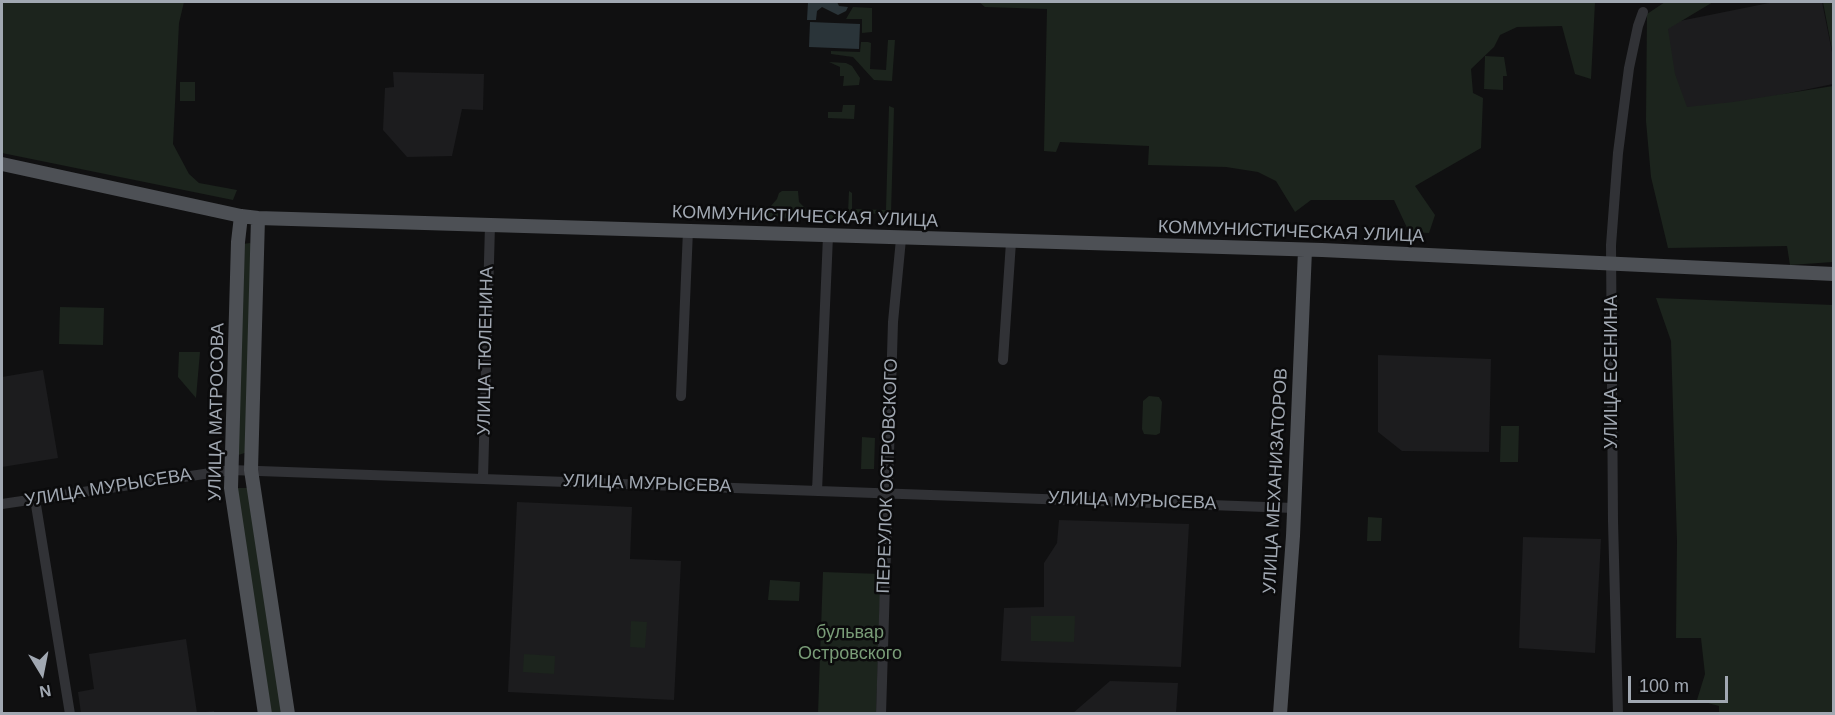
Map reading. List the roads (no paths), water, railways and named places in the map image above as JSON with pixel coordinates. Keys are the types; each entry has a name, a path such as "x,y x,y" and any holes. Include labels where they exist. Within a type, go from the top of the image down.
{"main road":[{"name":"КОММУНИСТИЧЕСКАЯ УЛИЦА","path":"2,164 258,218 1305,250 1833,274"},
{"name":"УЛИЦА МАТРОСОВА","path":"241,216 237,242 231,488 265,714"},
{"name":"УЛИЦА МАТРОСОВА","path":"258,218 251,471 288,714"},
{"name":"УЛИЦА МЕХАНИЗАТОРОВ","path":"1280,714 1294,508 1305,250"}],"street":[{"name":"УЛИЦА ЕСЕНИНА","path":"1618,714 1612,488 1611,245 1618,153 1629,68 1643,12"},
{"path":"1634,47 1645,36"},
{"name":"УЛИЦА ТЮЛЕНИНА","path":"483,478 489,225"},
{"path":"681,396 688,230"},
{"path":"818,490 828,236"},
{"name":"ПЕРЕУЛОК ОСТРОВСКОГО","path":"881,714 893,322 901,239"},
{"path":"1003,360 1011,242"},
{"name":"УЛИЦА МУРЫСЕВА","path":"2,504 231,470 1294,508"},
{"path":"35,499 70,714"}],"park label":[{"name":"бульвар Островского","path":"850,643"}]}
